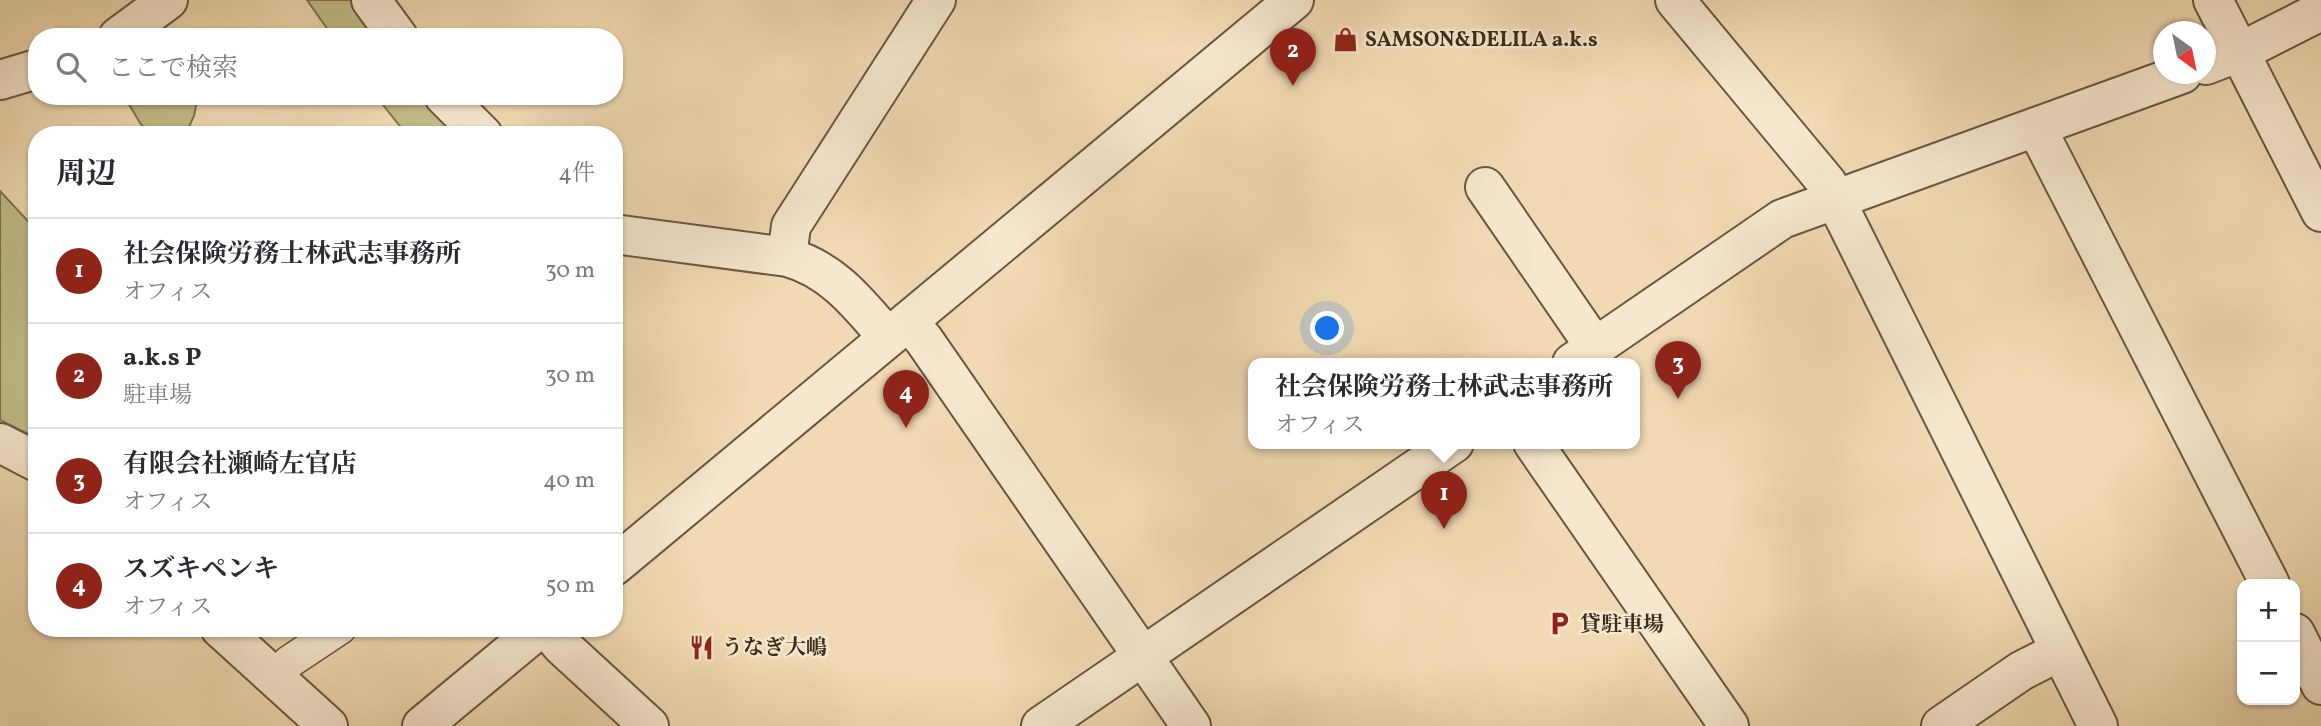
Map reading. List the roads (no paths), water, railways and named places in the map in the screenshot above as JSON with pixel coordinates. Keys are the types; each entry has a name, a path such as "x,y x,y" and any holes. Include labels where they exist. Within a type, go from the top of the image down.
{"street":[{"path":"130,28 168,0"},
{"path":"371,0 391,28"},
{"path":"788,257 791,226 936,0"},
{"path":"623,559 1294,0"},
{"path":"1675,0 1816,170 1835,199 2098,726"},
{"path":"2213,0 2223,59 2321,212"},
{"path":"2223,59 2321,11"},
{"path":"0,80 28,72"},
{"path":"1485,187 1583,355 1782,219 2154,84"},
{"path":"453,105 475,126"},
{"path":"2036,127 2267,579"},
{"path":"623,235 788,257 813,265 898,330 924,340 1191,726"},
{"path":"0,443 28,458"},
{"path":"1041,726 1445,449"},
{"path":"1537,449 1729,726"},
{"path":"230,637 328,726"},
{"path":"422,726 529,637"},
{"path":"554,637 649,726"},
{"path":"2300,642 2321,685"},
{"path":"1941,726 2021,671 2060,650"}],"lane":[{"path":"275,677 289,662 326,637"}],"place":[{"name":"SAMSON&DELILA a.k.s","path":"1345,39"},
{"name":"a.k.s P","path":"1293,86"},
{"name":"有限会社瀬崎左官店","path":"1678,399"},
{"name":"スズキペンキ","path":"906,428"},
{"name":"社会保険労務士林武志事務所","path":"1444,529"},
{"name":"貸駐車場","path":"1560,624"},
{"name":"うなぎ大嶋","path":"702,647"}]}
